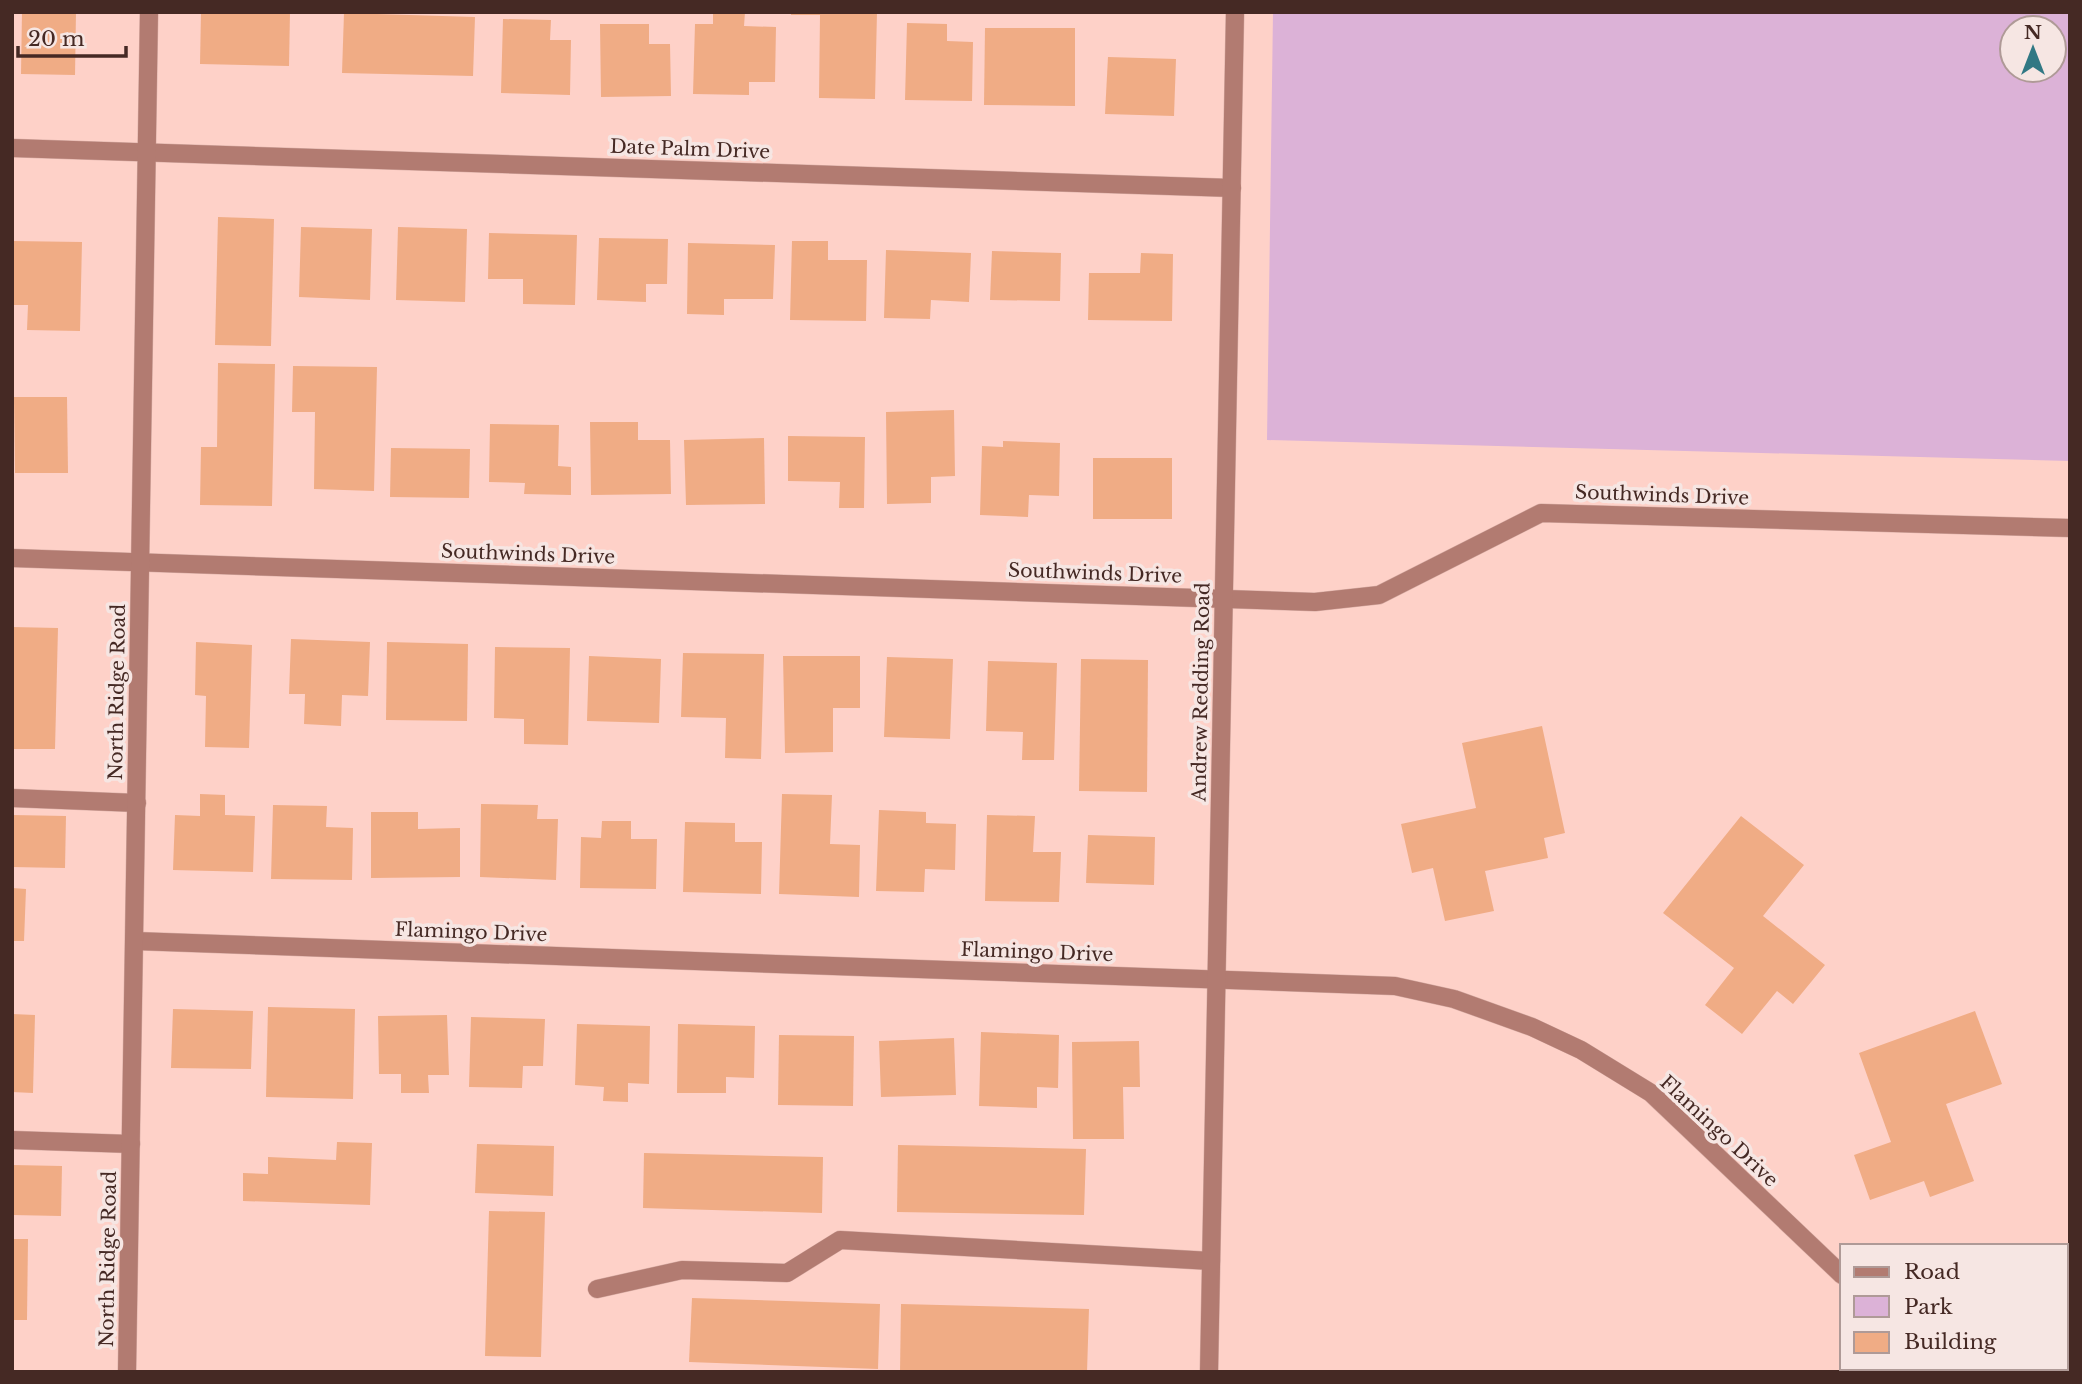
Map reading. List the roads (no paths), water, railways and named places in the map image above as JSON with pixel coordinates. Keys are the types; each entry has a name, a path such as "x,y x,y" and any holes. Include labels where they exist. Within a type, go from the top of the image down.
{"street":[{"name":"North Ridge Road","path":"127,1372 149,12"},
{"name":"Andrew Redding Road","path":"1209,1372 1235,12"},
{"name":"Date Palm Drive","path":"12,148 1232,188"},
{"name":"Southwinds Drive","path":"12,558 1315,602 1378,595 1541,513 2070,528"},
{"path":"12,798 137,803"},
{"name":"Flamingo Drive","path":"135,941 1395,986 1454,999 1532,1027 1581,1050 1651,1093 1840,1273"},
{"path":"12,1140 131,1144"},
{"path":"597,1289 682,1270 787,1273 841,1240 1211,1261"}]}
